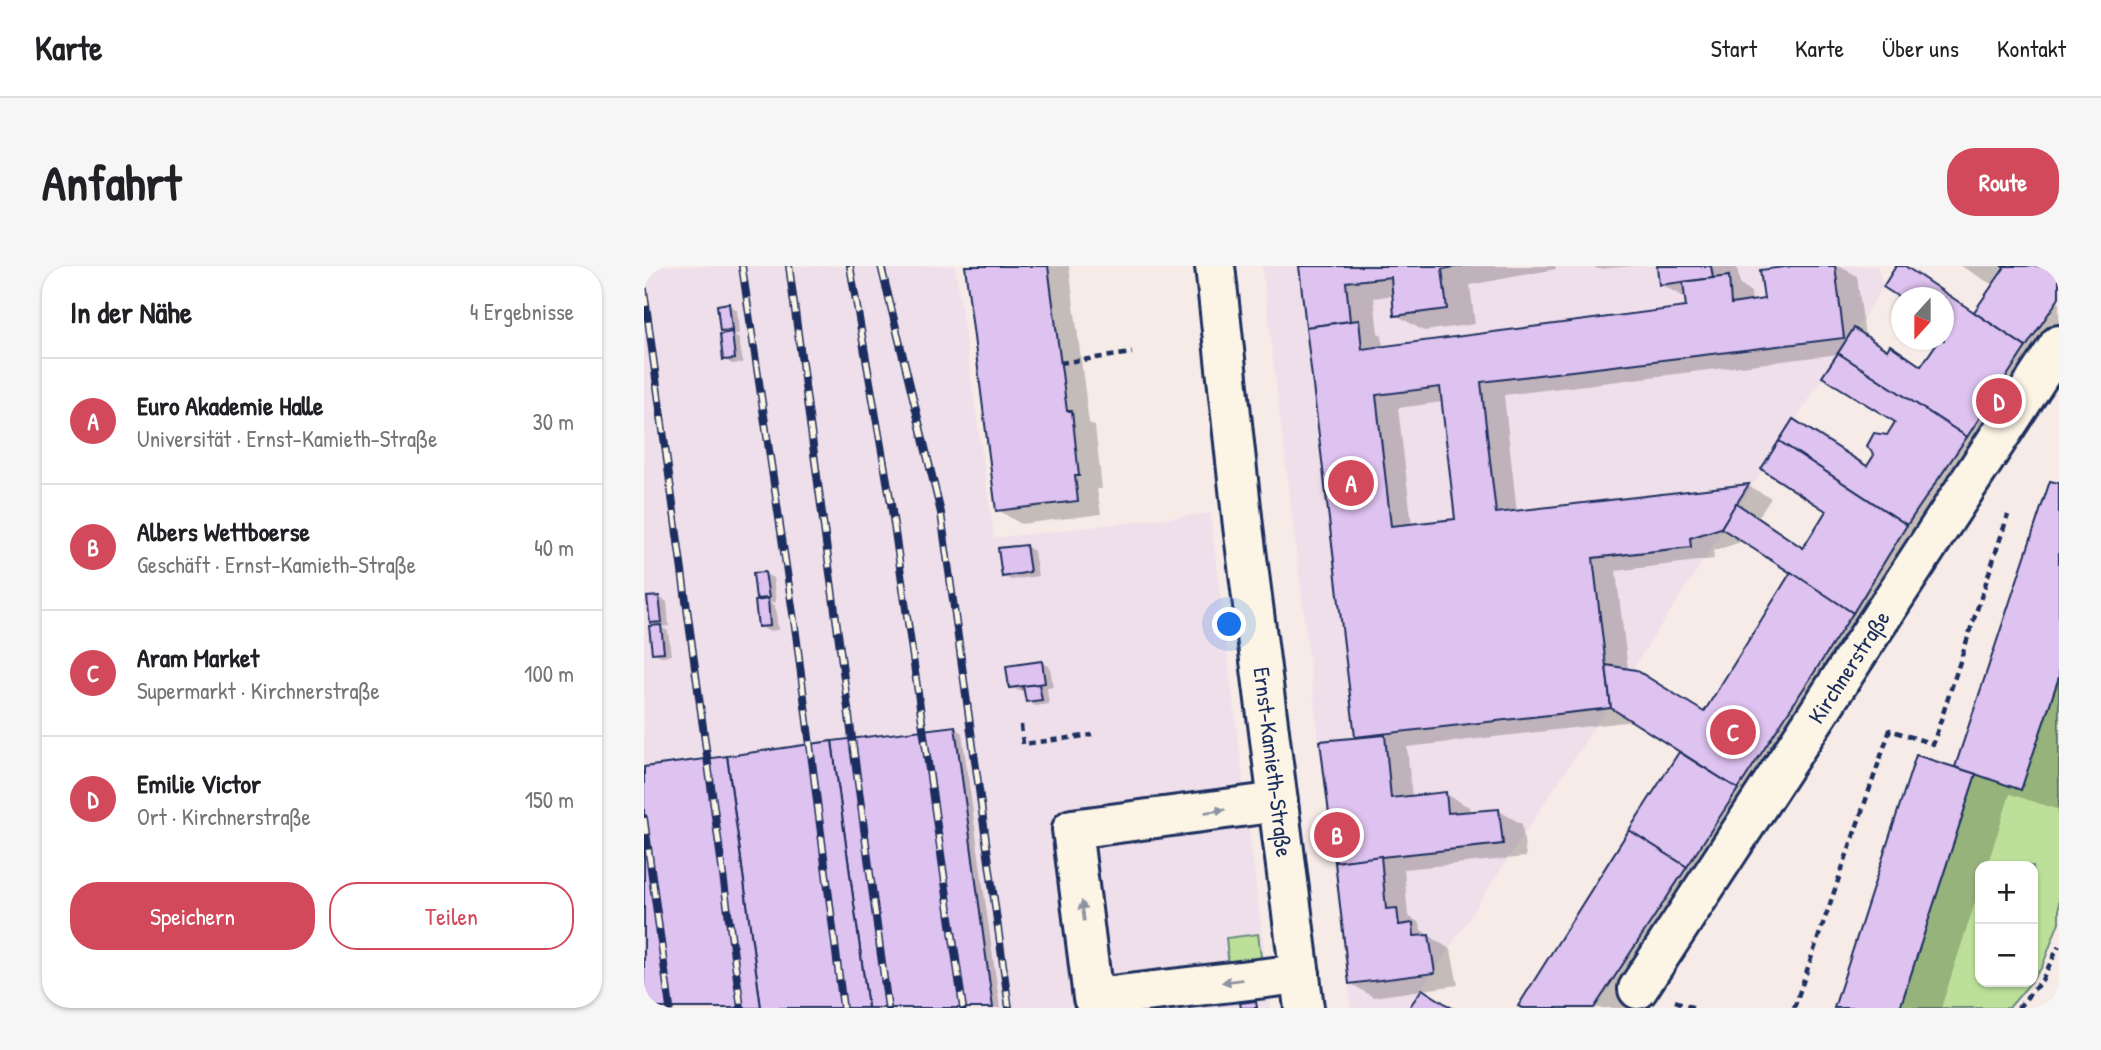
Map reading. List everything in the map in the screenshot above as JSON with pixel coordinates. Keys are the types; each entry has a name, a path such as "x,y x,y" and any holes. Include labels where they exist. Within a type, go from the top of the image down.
{"street":[{"name":"Ernst-Kamieth-Straße","path":"1215,266 1302,991"},
{"name":"Kirchnerstraße","path":"1638,989 2059,345"},
{"path":"1278,802 1072,829 1093,998 1302,991"}],"path":[{"path":"1060,363 1132,353"},
{"path":"1794,1008 1890,730 1933,744 2008,516"},
{"path":"1021,725 1023,744 1092,735"},
{"path":"2018,1008 2042,980 2059,946"}],"shaded area":[{"path":"644,266 955,266 994,538 1210,513 1271,1008 644,1008"},
{"path":"1262,266 1878,266 1883,287 1410,1008 1351,1008"}],"green space":[{"path":"2059,677 2059,922 2042,967 2038,972 2038,861 1975,861 1975,987 2027,987 2009,1008 1900,1008 1976,774 2021,789"},
{"path":"1258,934 1262,964 1229,967 1226,938"}],"building":[{"path":"965,266 1048,266 1067,411 1072,411 1079,476 1075,476 1078,501 996,511"},
{"path":"1299,266 1462,266 1442,269 1447,309 1394,316 1391,277 1346,282 1350,321 1306,327"},
{"path":"1657,266 1711,266 1713,278 1659,285"},
{"path":"1792,266 1835,266 1844,338 1481,382 1496,513 1749,484 1721,528 1690,538 1691,547 1593,558 1611,708 1355,737 1306,327 1359,320 1362,349 1686,307 1683,282 1729,276 1731,304 1764,299 1760,270","holes":["1440,387 1455,519 1391,526 1376,395"]},
{"path":"1896,266 1905,266 1936,287 1891,287 1891,292 1883,287"},
{"path":"2002,266 2059,266 2059,298 2026,347 1974,312 2004,268"},
{"path":"1954,299 2026,347 1967,437 1838,353 1854,328 1887,350 1890,345 1891,350 1897,350 1921,366 1932,350 1954,350"},
{"path":"729,303 732,330 720,331 717,305"},
{"path":"732,332 735,359 723,360 720,334"},
{"path":"1838,353 1967,437 1907,525 1779,441 1793,419 1867,466 1874,455 1867,446 1874,433 1887,435 1895,422 1822,377"},
{"path":"1779,441 1907,525 1853,613 1721,528 1736,503 1803,548 1826,511 1761,469"},
{"path":"2050,481 2059,483 2059,677 2021,790 1955,767"},
{"path":"1026,545 1030,572 1002,577 998,548"},
{"path":"765,572 769,598 756,599 753,573"},
{"path":"1791,572 1853,613 1738,789 1611,708 1606,665 1636,670 1704,712"},
{"path":"659,596 662,622 650,623 647,597"},
{"path":"768,599 770,626 758,627 755,601"},
{"path":"661,625 664,652 652,653 649,626"},
{"path":"1042,661 1045,683 1009,688 1006,666"},
{"path":"1039,684 1042,700 1026,702 1023,686"},
{"path":"955,726 993,1008 868,1008 832,741"},
{"path":"1385,735 1391,798 1446,792 1448,813 1499,809 1503,844 1335,862 1320,741"},
{"path":"832,741 868,1008 761,1008 727,756"},
{"path":"1679,752 1738,789 1687,867 1629,830"},
{"path":"1916,755 1976,774 1900,1008 1834,1008"},
{"path":"727,756 761,1008 644,1008 644,767"},
{"path":"1629,830 1687,867 1594,1008 1518,1006"},
{"path":"1381,856 1386,909 1397,908 1399,925 1413,923 1414,936 1429,935 1435,973 1349,984 1335,862"},
{"path":"1422,989 1452,1008 1409,1008"},
{"path":"1256,1001 1257,1008 1241,1008 1240,1003"}],"railway":[{"path":"742,266 796,634 843,1008"},
{"path":"789,266 888,1008"},
{"path":"850,266 891,504 963,1008"},
{"path":"881,266 941,513 1009,1008"},
{"path":"644,290 741,1008"},
{"path":"644,818 670,1008"}],"place":[{"name":"Emilie Victor","path":"1999,401"},
{"name":"Euro Akademie Halle","path":"1351,483"},
{"name":"Aram Market","path":"1733,732"},
{"name":"Albers Wettboerse","path":"1337,835"}]}
